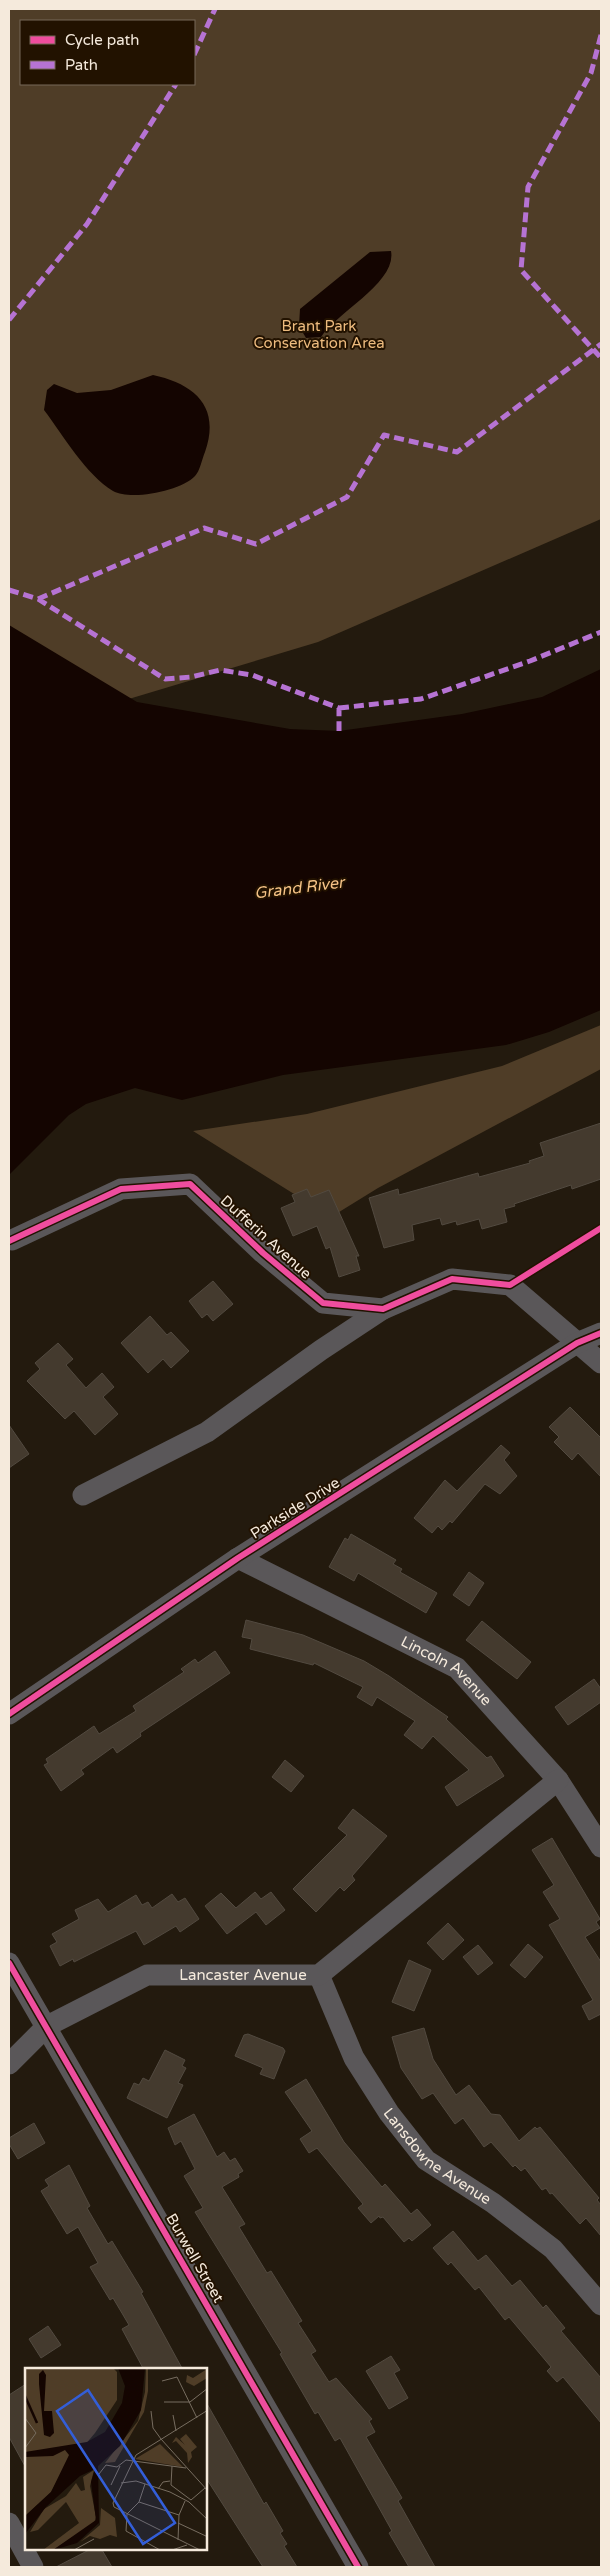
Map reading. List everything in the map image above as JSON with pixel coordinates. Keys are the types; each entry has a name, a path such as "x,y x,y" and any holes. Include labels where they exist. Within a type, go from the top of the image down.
{"street":[{"name":"Dufferin Avenue","path":"12,1240 121,1189 190,1184 263,1253 323,1303 382,1309 452,1279 510,1285 601,1363"},
{"path":"83,1495 207,1432 321,1350 382,1309"},
{"name":"Parkside Drive","path":"9,1714 238,1558 577,1344 601,1333"},
{"name":"Lincoln Avenue","path":"238,1558 457,1668 558,1780 601,1847"},
{"name":"Lancaster Avenue","path":"9,2064 47,2026 147,1975 319,1975 558,1780"},
{"name":"Burwell Street","path":"9,1962 358,2567"},
{"name":"Lansdowne Avenue","path":"319,1975 354,2058 389,2113 426,2160 493,2203 553,2248 601,2305"},
{"path":"9,2523 33,2567"}],"green space":[{"name":"Brant Park Conservation Area","path":"9,9 601,9 601,519 318,642 9,735"},
{"path":"601,1025 601,1069 378,1188 331,1217 193,1131 307,1114 502,1066"}],"water":[{"path":"391,251 390,263 385,274 376,285 329,327 321,337 306,338 299,326 300,309 370,252"},
{"path":"153,375 181,384 192,391 200,400 206,410 209,422 209,436 205,452 197,474 179,486 143,495 121,494 103,484 84,465 44,410 47,390 54,384 77,393 111,390"},
{"name":"Grand River","path":"9,625 137,702 290,729 339,731 462,714 542,697 601,669 601,1010 549,1032 506,1045 283,1075 182,1100 135,1088 86,1104 69,1115 9,1175"}],"building":[{"path":"601,1123 601,1179 572,1189 571,1185 514,1204 515,1206 504,1209 507,1222 482,1229 479,1219 457,1225 456,1221 442,1225 440,1218 412,1225 414,1240 384,1248 369,1198 398,1189 399,1195 478,1173 479,1177 530,1163 529,1161 544,1156 540,1143"},
{"path":"307,1189 311,1197 329,1190 359,1256 356,1256 360,1270 339,1277 330,1247 326,1249 317,1226 293,1236 281,1208 295,1202 292,1195"},
{"path":"213,1281 233,1304 213,1321 207,1314 202,1318 189,1301"},
{"path":"150,1316 167,1335 171,1332 189,1351 171,1368 163,1359 148,1373 121,1343"},
{"path":"58,1343 73,1359 66,1365 86,1388 102,1373 114,1387 103,1397 118,1414 95,1435 74,1411 65,1419 27,1381 40,1369 35,1363"},
{"path":"570,1407 601,1438 601,1477 578,1453 572,1460 554,1442 559,1437 549,1427"},
{"path":"9,1425 29,1454 9,1468"},
{"path":"501,1445 510,1453 504,1460 517,1476 500,1494 485,1484 452,1523 450,1521 442,1530 438,1526 432,1533 414,1518 445,1480 457,1491"},
{"path":"351,1534 396,1560 393,1564 402,1569 400,1572 437,1593 426,1613 358,1573 354,1581 329,1567 345,1538 348,1540"},
{"path":"469,1572 484,1583 469,1606 453,1595"},
{"path":"246,1620 303,1635 364,1661 389,1676 448,1717 446,1719 487,1758 491,1756 504,1776 457,1806 445,1787 469,1770 433,1736 422,1749 404,1735 415,1721 377,1697 372,1706 357,1697 363,1687 314,1663 313,1665 250,1649 252,1639 242,1637"},
{"path":"482,1621 531,1662 517,1679 466,1640"},
{"path":"215,1651 230,1673 140,1733 141,1736 117,1753 113,1747 81,1770 84,1774 61,1791 44,1765 48,1763 46,1759 94,1726 99,1734 136,1711 133,1706 184,1672 181,1669 195,1659 198,1663"},
{"path":"594,1679 601,1689 601,1702 568,1725 555,1707"},
{"path":"285,1760 304,1776 291,1792 272,1777"},
{"path":"353,1809 387,1836 352,1876 355,1880 344,1891 340,1887 316,1912 293,1889 347,1835 338,1828"},
{"path":"552,1838 600,1919 596,1922 600,1928 585,1937 601,1962 601,2014 589,2020 582,2006 593,2000 549,1925 560,1919 543,1892 554,1885 532,1850"},
{"path":"255,1892 261,1899 271,1892 285,1910 266,1925 256,1912 227,1934 205,1906 221,1893 236,1908"},
{"path":"172,1894 178,1902 185,1898 199,1919 180,1932 176,1926 144,1945 136,1931 74,1962 73,1959 60,1966 50,1946 57,1942 52,1934 79,1919 75,1910 98,1899 108,1912 136,1895 142,1905 148,1902 152,1908"},
{"path":"448,1923 464,1940 443,1960 427,1943"},
{"path":"528,1944 543,1957 525,1978 510,1965"},
{"path":"478,1945 493,1963 478,1975 463,1957"},
{"path":"409,1960 431,1970 414,2011 392,2002"},
{"path":"424,2028 433,2059 456,2095 469,2085 491,2114 500,2115 519,2141 535,2127 537,2129 540,2127 599,2198 597,2200 601,2205 601,2236 586,2218 580,2224 552,2193 550,2194 546,2188 542,2190 525,2168 521,2171 515,2165 513,2167 491,2142 484,2147 463,2118 455,2124 433,2093 422,2099 401,2068 392,2037"},
{"path":"248,2034 283,2048 285,2051 274,2079 260,2074 263,2068 235,2056 244,2035"},
{"path":"165,2050 185,2060 182,2066 186,2068 178,2083 183,2085 167,2118 127,2098 134,2083 139,2085 143,2078 149,2081"},
{"path":"306,2079 344,2142 382,2187 385,2184 411,2214 417,2209 431,2225 412,2241 409,2238 404,2242 383,2217 380,2218 379,2216 371,2223 358,2208 363,2204 317,2148 309,2153 300,2139 312,2131 285,2092"},
{"path":"194,2114 217,2157 224,2152 230,2161 235,2158 243,2171 238,2174 239,2177 222,2187 245,2224 239,2227 267,2273 271,2271 302,2321 298,2323 316,2351 311,2354 329,2382 336,2378 372,2419 369,2421 375,2432 366,2437 402,2498 398,2501 435,2567 409,2567 389,2533 392,2531 340,2438 335,2441 318,2412 315,2414 280,2354 282,2353 195,2212 203,2208 184,2176 195,2169 181,2141 175,2145 168,2128"},
{"path":"34,2123 45,2143 18,2159 9,2144 9,2138"},
{"path":"69,2165 90,2206 87,2208 108,2244 112,2241 143,2292 141,2293 182,2368 143,2368 122,2329 129,2325 113,2298 110,2300 90,2267 98,2263 78,2227 67,2234 41,2191 49,2186 45,2180"},
{"path":"453,2231 478,2261 486,2255 512,2286 520,2280 543,2308 546,2305 565,2328 561,2331 601,2378 601,2423 563,2377 557,2382 547,2371 551,2367 509,2317 505,2320 479,2287 475,2290 451,2262 448,2265 433,2248"},
{"path":"48,2326 61,2345 41,2358 29,2339"},
{"path":"391,2356 400,2370 394,2373 408,2398 389,2409 366,2371"},
{"path":"25,2385 25,2466 9,2437 9,2395"},
{"path":"208,2406 264,2504 266,2502 283,2531 280,2533 287,2544 284,2546 297,2567 263,2567 208,2481"},
{"path":"87,2551 103,2551 112,2567 56,2567"}],"marked path":[{"path":"195,53 215,9"},
{"path":"601,35 591,73 528,187 521,270 601,358"},
{"path":"9,320 87,224 175,85"},
{"path":"38,599 204,528 256,544 347,497 384,435 457,452 601,344"},
{"path":"9,590 38,599 165,679 191,677 220,670 252,675 339,708 339,731"},
{"path":"339,708 421,699 530,661 601,632"}],"cycle path":[{"path":"9,1241 121,1189 190,1184 263,1253 323,1303 383,1309 452,1279 510,1285 601,1228"},
{"path":"9,1714 238,1558 577,1343 601,1333"},
{"path":"9,1963 358,2567"}]}
